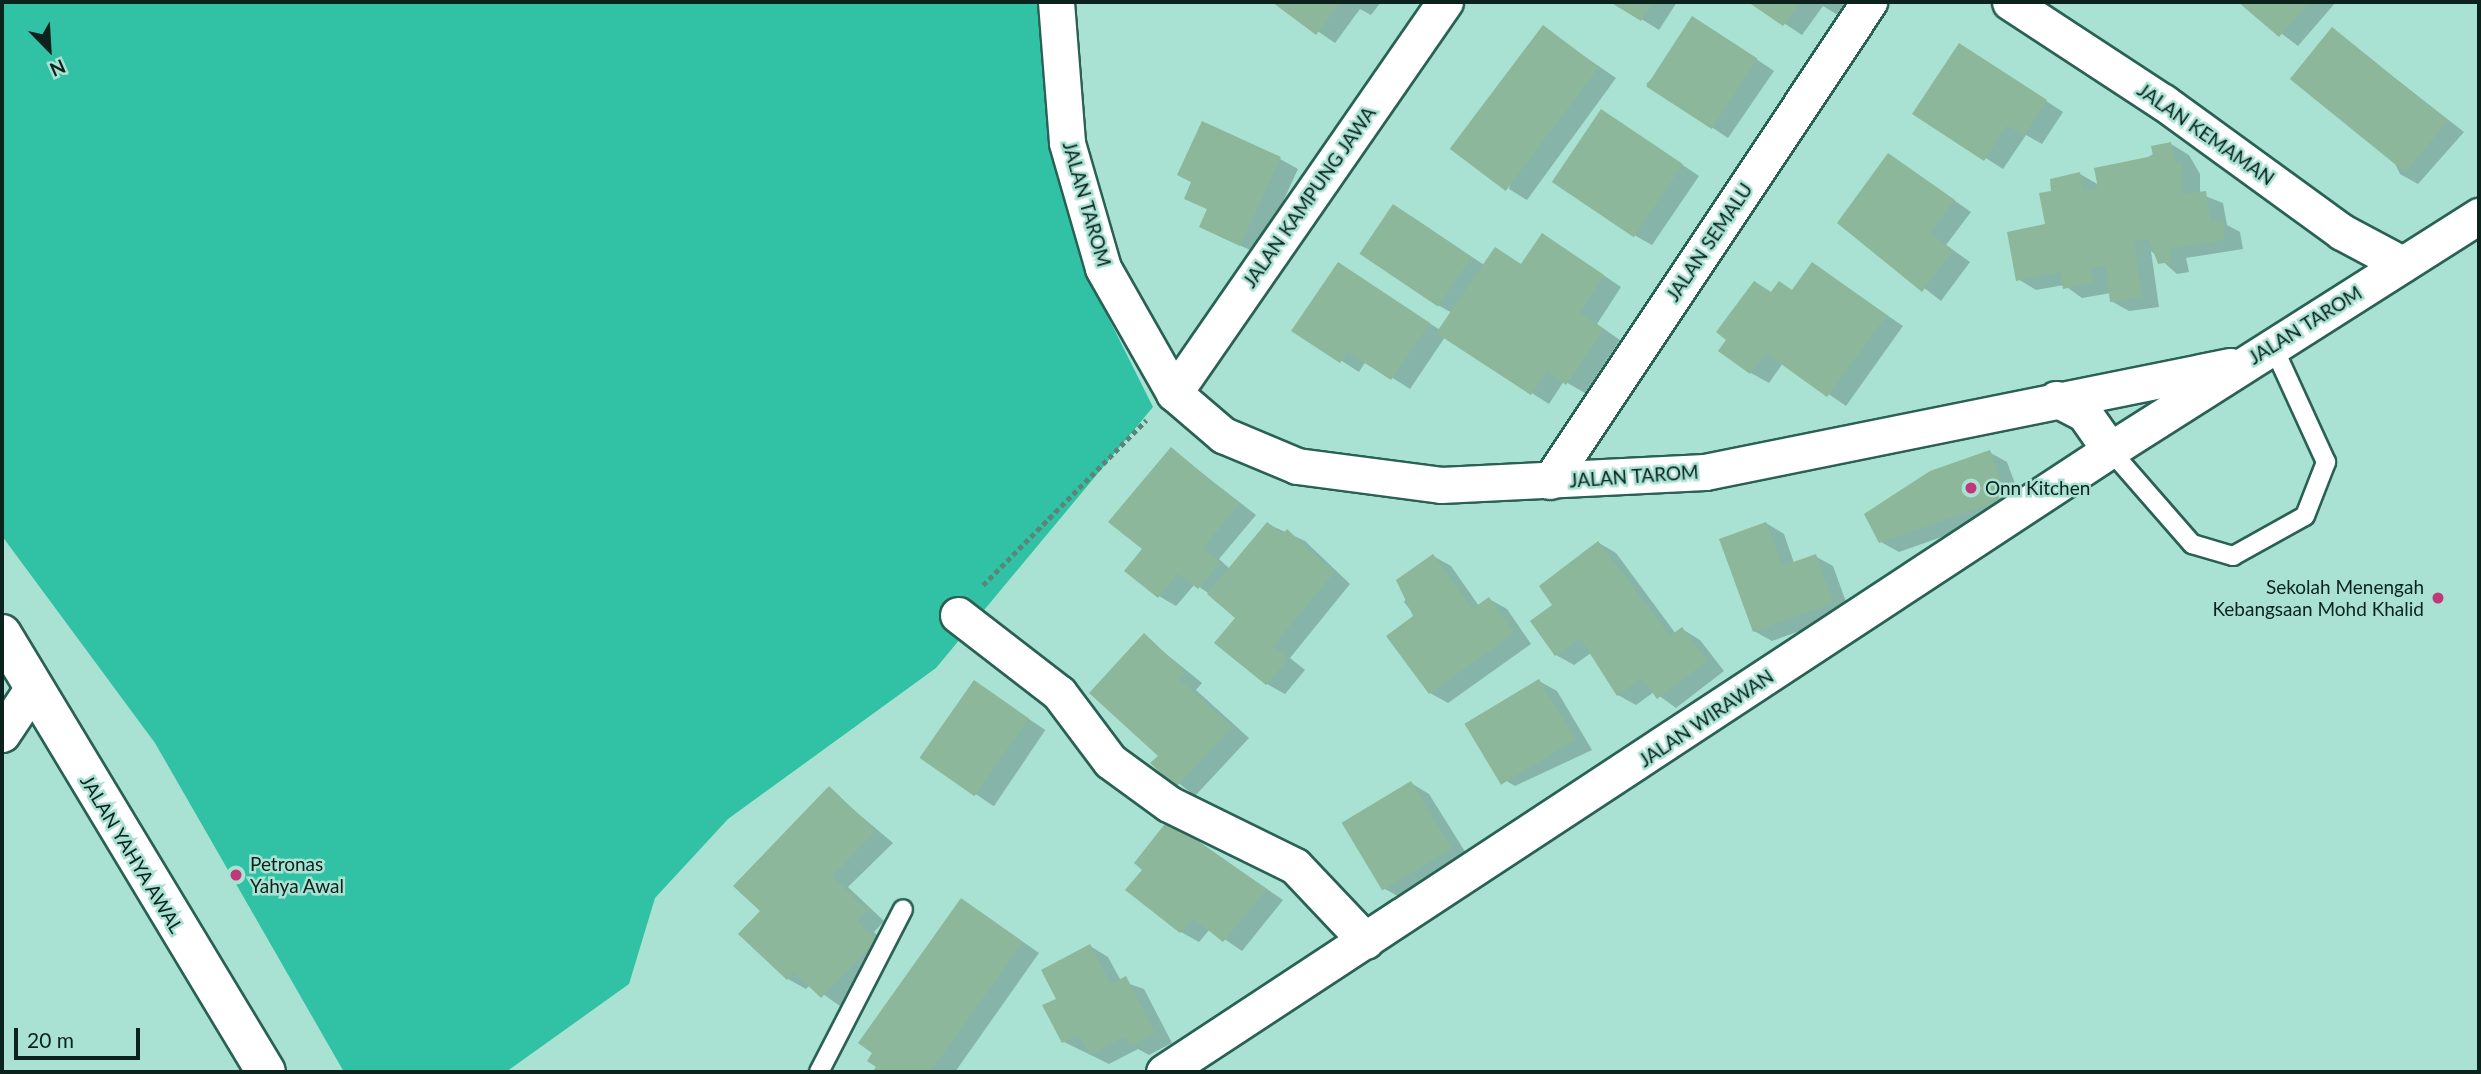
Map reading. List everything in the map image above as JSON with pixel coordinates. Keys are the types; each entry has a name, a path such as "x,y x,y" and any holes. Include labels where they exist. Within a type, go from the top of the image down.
{"main road":[{"name":"JALAN YAHYA AWAL","path":"2,634 32,689 266,1072"}],"street":[{"name":"JALAN TAROM","path":"1056,2 1067,143 1103,268 1174,393 1223,435 1297,466 1441,485 1705,472 2056,398 2260,354 2479,216"},
{"name":"JALAN KAMPUNG JAWA","path":"1174,393 1444,2"},
{"name":"JALAN SEMALU","path":"1550,481 1869,2"},
{"name":"JALAN KEMAMAN","path":"2010,2 2163,102 2342,232 2403,264"},
{"name":"JALAN WIRAWAN","path":"1164,1072 2260,354"},
{"path":"2056,398 2084,413 2110,450"},
{"path":"958,615 1059,693 1110,761 1169,804 1294,866 1366,941"},
{"path":"2,734 32,689"}],"lane":[{"path":"2110,450 2192,544 2233,556 2305,516 2326,462 2260,354"},
{"path":"819,1072 903,909"}],"path":[{"path":"958,615 1031,531 1174,393"}],"green space":[{"path":"2,2 1048,2 1053,131 1101,303 1153,407 936,668 728,819 655,898 629,984 506,1072 344,1072 155,743 2,536"}],"building":[{"path":"1272,2 1341,2 1316,35"},
{"path":"1610,2 1653,2 1641,21"},
{"path":"1748,2 1801,2 1783,26"},
{"path":"2238,2 2310,2 2279,37"},
{"path":"1692,16 1757,58 1712,129 1646,86"},
{"path":"1543,25 1599,67 1506,191 1450,149"},
{"path":"2332,27 2448,121 2406,173 2290,79"},
{"path":"1959,43 2047,100 2024,136 2007,125 1984,161 1912,114"},
{"path":"1601,109 1683,164 1634,237 1552,182"},
{"path":"1202,121 1281,157 1240,246 1199,227 1207,209 1184,199 1191,182 1177,175"},
{"path":"2171,142 2175,163 2182,162 2182,194 2206,191 2211,222 2223,220 2225,240 2169,249 2171,262 2158,264 2149,239 2134,241 2142,297 2110,302 2106,266 2091,268 2094,283 2063,289 2060,272 2016,281 2007,232 2045,224 2039,193 2051,191 2050,179 2080,172 2084,191 2098,188 2094,168 2153,156 2151,146"},
{"path":"1888,153 1955,200 1930,233 1953,250 1922,292 1837,223"},
{"path":"1393,204 1472,257 1438,307 1359,254"},
{"path":"1542,233 1604,275 1580,313 1604,329 1566,385 1547,371 1531,395 1436,333 1495,247 1521,264"},
{"path":"1338,262 1430,323 1391,380 1348,352 1340,363 1291,331"},
{"path":"1812,262 1887,315 1827,397 1766,353 1750,374 1718,351 1726,340 1716,332 1754,281 1771,292 1779,281 1792,290"},
{"path":"1171,447 1239,504 1203,548 1220,563 1198,589 1178,573 1158,598 1124,571 1142,549 1108,522"},
{"path":"1990,450 2007,498 1879,543 1864,514 1930,471"},
{"path":"1267,522 1283,534 1287,529 1334,573 1273,646 1288,659 1266,685 1214,643 1235,618 1207,594"},
{"path":"1766,522 1782,566 1816,554 1833,603 1753,632 1719,539"},
{"path":"1598,541 1670,636 1682,627 1707,661 1657,699 1642,678 1617,696 1580,638 1555,656 1530,621 1552,605 1539,586"},
{"path":"1433,554 1472,609 1489,597 1514,633 1429,694 1386,636 1413,616 1396,580"},
{"path":"1144,633 1185,672 1179,679 1232,727 1176,787 1150,763 1158,756 1089,693"},
{"path":"1539,679 1576,740 1501,785 1464,724"},
{"path":"974,680 1029,718 974,796 920,758"},
{"path":"1411,781 1452,849 1382,890 1342,823"},
{"path":"829,786 876,831 832,876 867,910 857,921 877,940 821,998 794,972 787,980 738,934 760,911 733,886"},
{"path":"1168,820 1267,889 1223,942 1193,918 1180,933 1125,890 1142,870 1134,863"},
{"path":"961,898 1023,942 930,1072 872,1072 876,1067 867,1061 872,1053 858,1043"},
{"path":"1090,944 1111,984 1126,976 1155,1033 1130,1046 1125,1037 1090,1055 1078,1035 1062,1043 1042,1005 1056,999 1041,970"}],"place":[{"name":"Onn Kitchen","path":"1971,488"},
{"name":"Sekolah Menengah Kebangsaan Mohd Khalid","path":"2438,598"},
{"name":"Petronas Yahya Awal","path":"236,875"}]}
